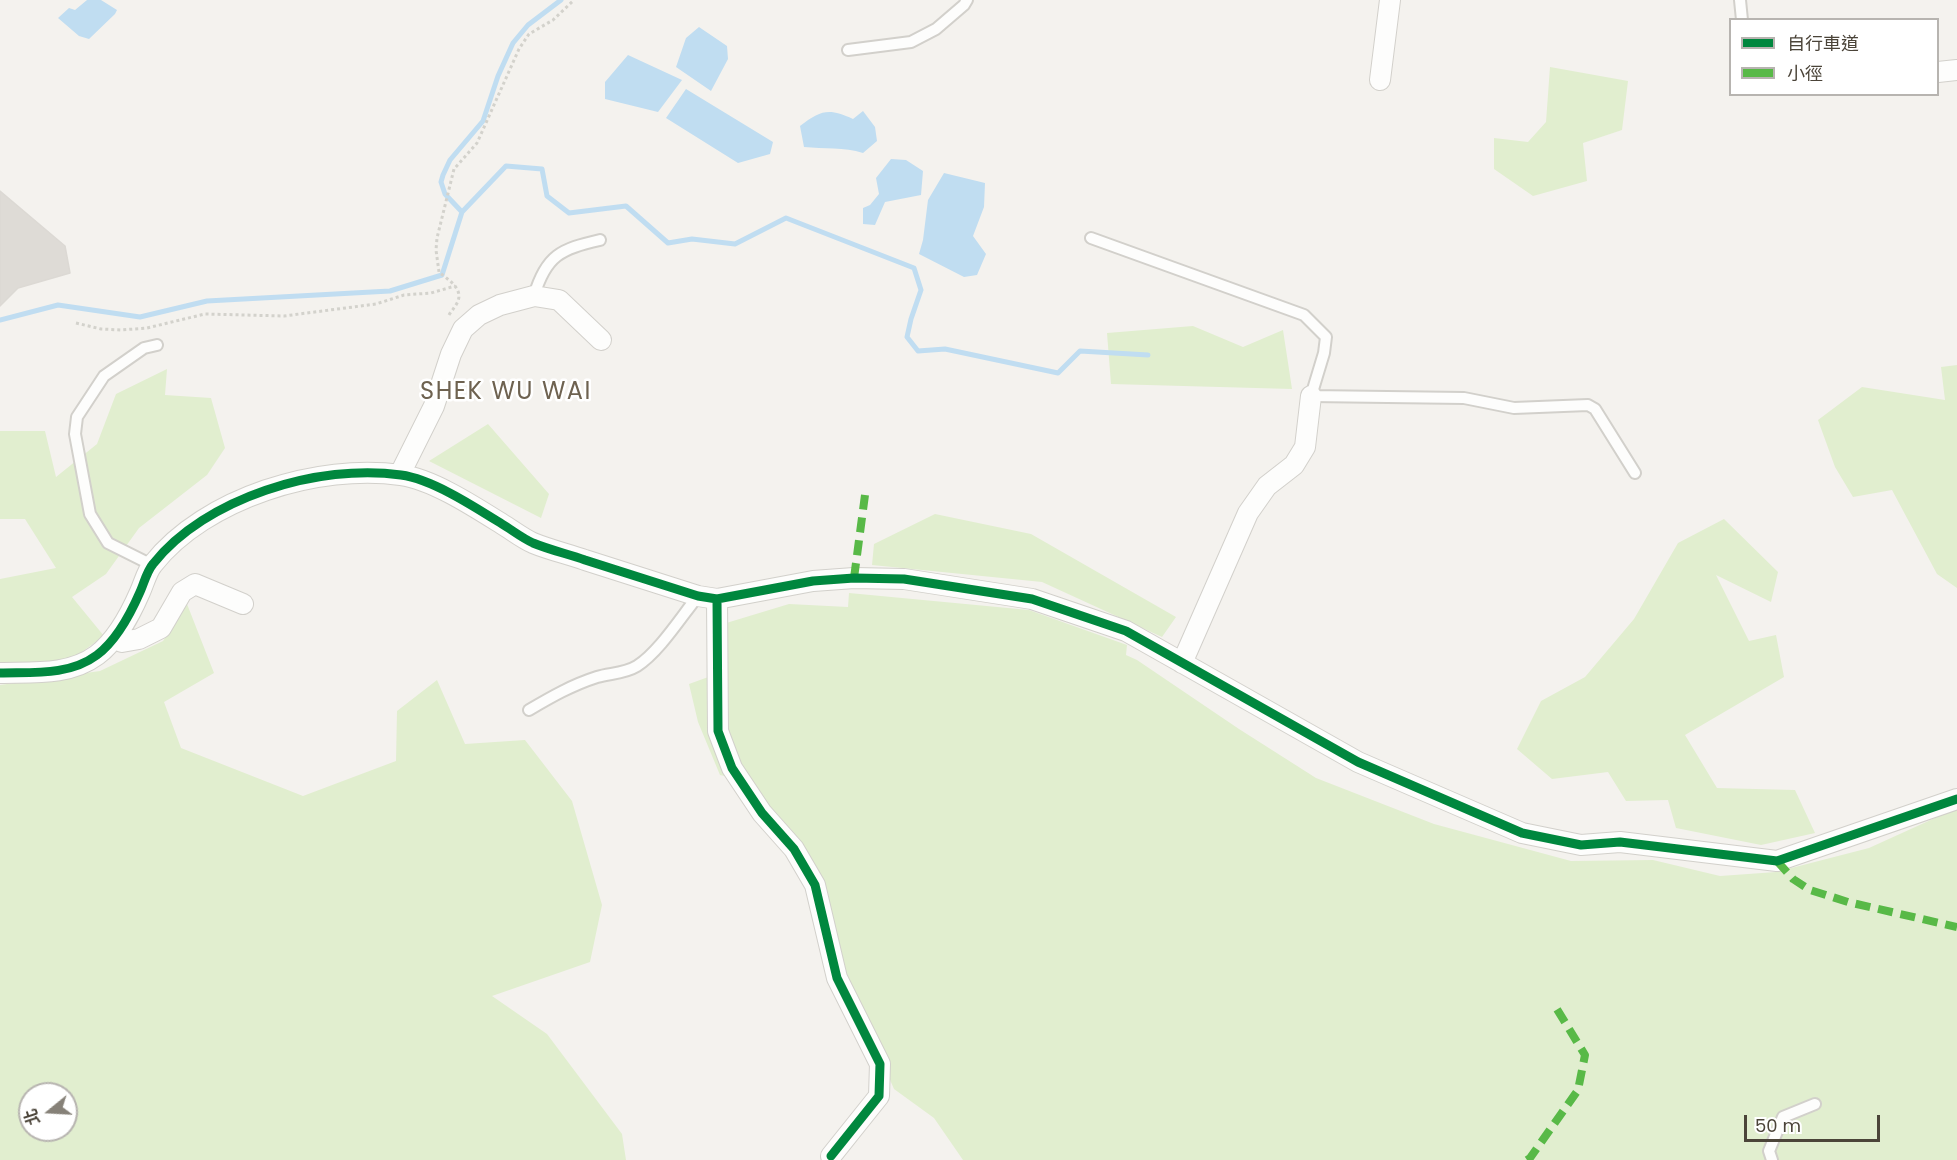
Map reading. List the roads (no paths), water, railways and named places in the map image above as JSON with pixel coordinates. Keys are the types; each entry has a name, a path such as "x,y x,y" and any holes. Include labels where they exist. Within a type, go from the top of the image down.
{"street":[{"path":"1380,80 1390,0"},
{"path":"1939,72 1957,70"},
{"path":"400,474 434,406 451,354 463,329 479,315 500,305 534,296 559,300 601,340"},
{"path":"1182,663 1248,513 1267,486 1293,465 1305,447 1311,396"},
{"path":"0,674 59,671 98,655 114,639 134,605 152,565 171,544 195,524 250,496 302,480 358,472 400,474 422,479 532,542 707,597 813,581 854,578 904,579 1032,599 1126,631 1358,762 1522,833 1581,846 1620,842 1777,861 1957,799"},
{"path":"114,639 122,642 139,639 161,628 182,592 195,584 243,604"},
{"path":"707,597 718,731 732,768 762,813 794,849 814,885 837,978 880,1064 879,1096 831,1156"}],"lane":[{"path":"848,50 911,42 936,29 967,0"},
{"path":"1740,0 1742,18"},
{"path":"1091,238 1304,315 1326,337 1324,353 1311,396 1464,398 1515,408 1588,405 1595,409 1635,473"},
{"path":"534,296 540,274 550,262 566,250 600,240"},
{"path":"152,565 108,543 90,514 75,434 76,417 104,376 144,348 157,345"},
{"path":"529,710 561,691 599,676 621,673 635,668 651,657 707,597"},
{"path":"1772,1160 1769,1151 1783,1117 1815,1104"}],"water":[{"path":"87,0 101,0 117,10 89,39 79,36 58,18 69,8 75,10"},
{"path":"699,27 727,46 728,59 711,91 676,67 686,38"},
{"path":"628,55 682,80 658,112 605,99 605,82"},
{"path":"686,89 773,142 770,154 738,163 666,118"},
{"path":"863,111 875,127 877,141 863,153 804,147 800,126 814,117 831,112 853,119"},
{"path":"891,159 906,160 923,171 921,195 885,202 875,225 863,224 863,208 870,205 879,194 876,178"},
{"path":"944,173 985,183 984,207 973,236 986,254 977,275 964,277 919,254 928,200"}],"waterway":[{"path":"462,212 445,194 441,182 450,160 483,121 498,76 513,43 528,25 561,0"},
{"path":"0,320 58,305 140,317 207,301 390,291 442,275 462,212 506,166 542,169 547,196 569,213 626,206 668,243 692,239 735,244 786,218 914,268 921,290 907,337 918,351 945,349 1058,373 1080,351 1148,355"}],"district":[{"name":"SHEK WU WAI","path":"506,393"}]}
